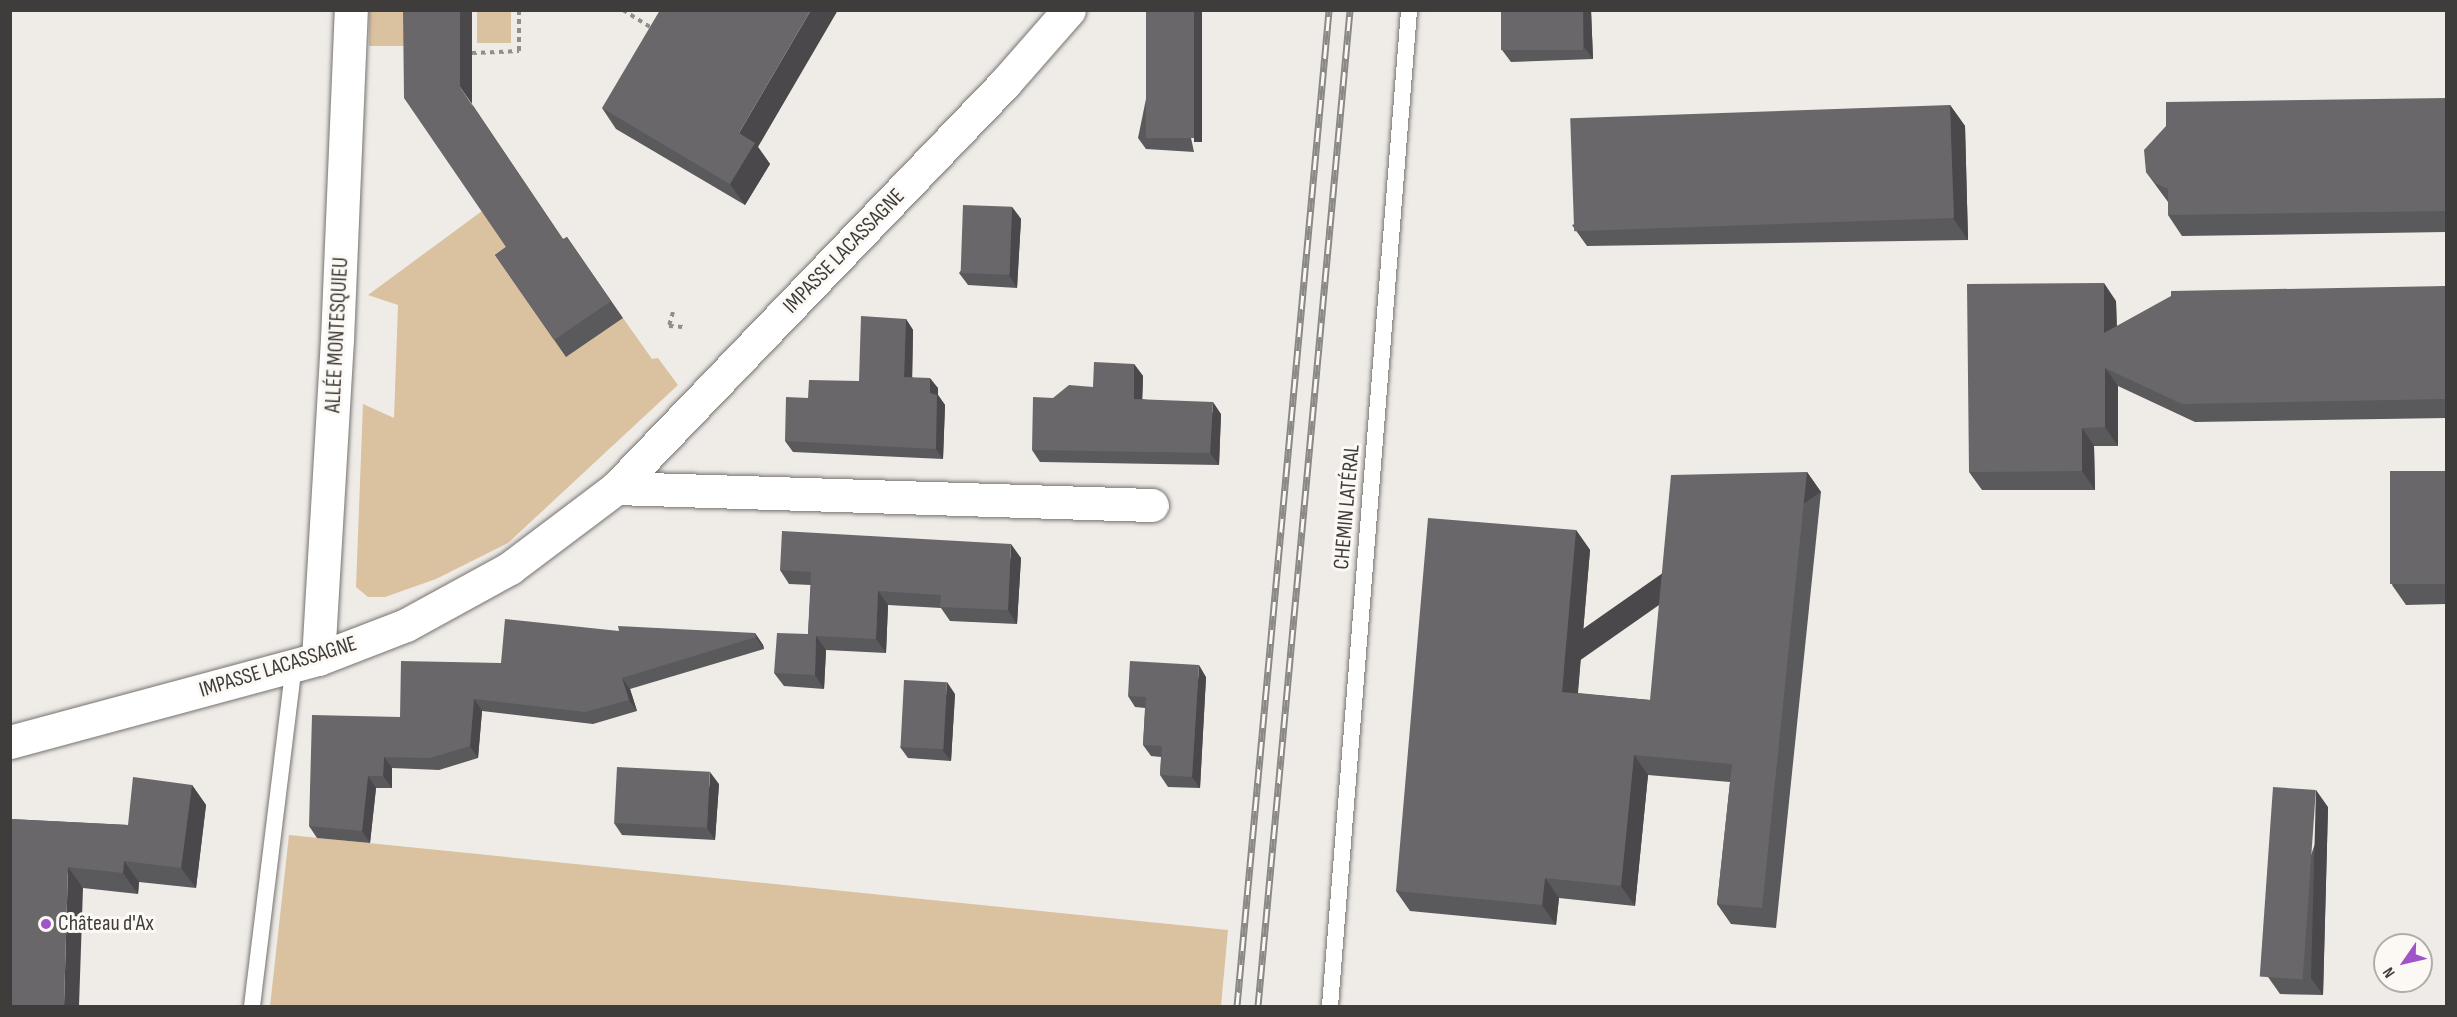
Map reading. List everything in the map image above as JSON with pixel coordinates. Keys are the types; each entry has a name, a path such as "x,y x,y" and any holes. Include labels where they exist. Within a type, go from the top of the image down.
{"street":[{"name":"ALLÉE MONTESQUIEU","path":"306,662 338,340 351,10"},
{"name":"IMPASSE LACASSAGNE","path":"10,742 306,662 405,625 482,584 559,533 616,488 1005,83 1069,10"},
{"path":"616,488 1152,505"}],"lane":[{"name":"CHEMIN LATÉRAL","path":"1330,1006 1409,10"},
{"path":"252,1006 306,662"}],"path":[{"path":"472,52 519,51 519,10"},
{"path":"623,10 661,35"},
{"path":"673,312 669,326 683,327"}],"shaded area":[{"path":"369,11 415,11 415,46 369,46"},
{"path":"477,11 511,11 511,43 477,43"},
{"path":"482,211 623,318 652,359 658,358 678,385 508,543 436,579 385,597 368,597 356,587 363,404 394,418 398,305 368,295"},
{"path":"289,835 1228,930 1221,1006 270,1006"}],"building":[{"path":"403,10 460,10 460,87 563,240 567,237 611,301 554,340 495,255 506,247 404,98"},
{"path":"660,10 811,10 739,133 755,143 730,184 602,108"},
{"path":"1146,10 1194,10 1194,138 1146,138"},
{"path":"1501,10 1583,10 1583,50 1501,50"},
{"path":"2446,98 2446,211 2168,215 2168,189 2155,183 2146,172 2144,150 2166,126 2166,102"},
{"path":"1950,105 1954,218 1574,231 1570,118"},
{"path":"963,205 1012,207 1010,275 961,273"},
{"path":"2104,283 2104,333 2171,296 2171,291 2446,286 2446,399 2182,404 2105,368 2105,427 2082,428 2082,471 1969,472 1967,284"},
{"path":"861,316 906,319 904,377 930,378 930,393 937,395 936,449 785,441 786,397 808,398 809,380 859,381"},
{"path":"1094,362 1134,364 1134,399 1213,402 1210,453 1032,450 1033,397 1053,398 1069,385 1093,387"},
{"path":"2390,471 2446,471 2446,584 2390,584"},
{"path":"1807,472 1762,908 1717,904 1732,764 1634,755 1621,886 1545,878 1542,905 1396,891 1428,518 1576,530 1562,692 1650,700 1671,475"},
{"path":"782,531 1011,544 1008,610 940,607 941,595 878,591 876,639 816,636 815,675 774,673 777,633 808,634 811,572 780,570"},
{"path":"505,619 619,631 618,626 755,633 756,637 622,678 629,700 585,712 474,699 470,746 430,758 384,757 383,776 368,776 362,831 309,826 312,715 400,717 401,661 501,663"},
{"path":"1130,661 1199,665 1192,777 1160,775 1162,746 1143,745 1146,697 1128,696"},
{"path":"904,680 947,682 943,749 900,747"},
{"path":"617,767 710,772 707,828 614,823"},
{"path":"133,777 192,785 181,868 124,861 123,873 68,867 64,1006 10,1006 10,819 128,825"},
{"path":"2273,787 2316,790 2303,980 2260,977"}],"railway":[{"path":"1237,1006 1329,10"},
{"path":"1258,1006 1350,10"}],"place":[{"name":"Château d'Ax","path":"46,924"}]}
